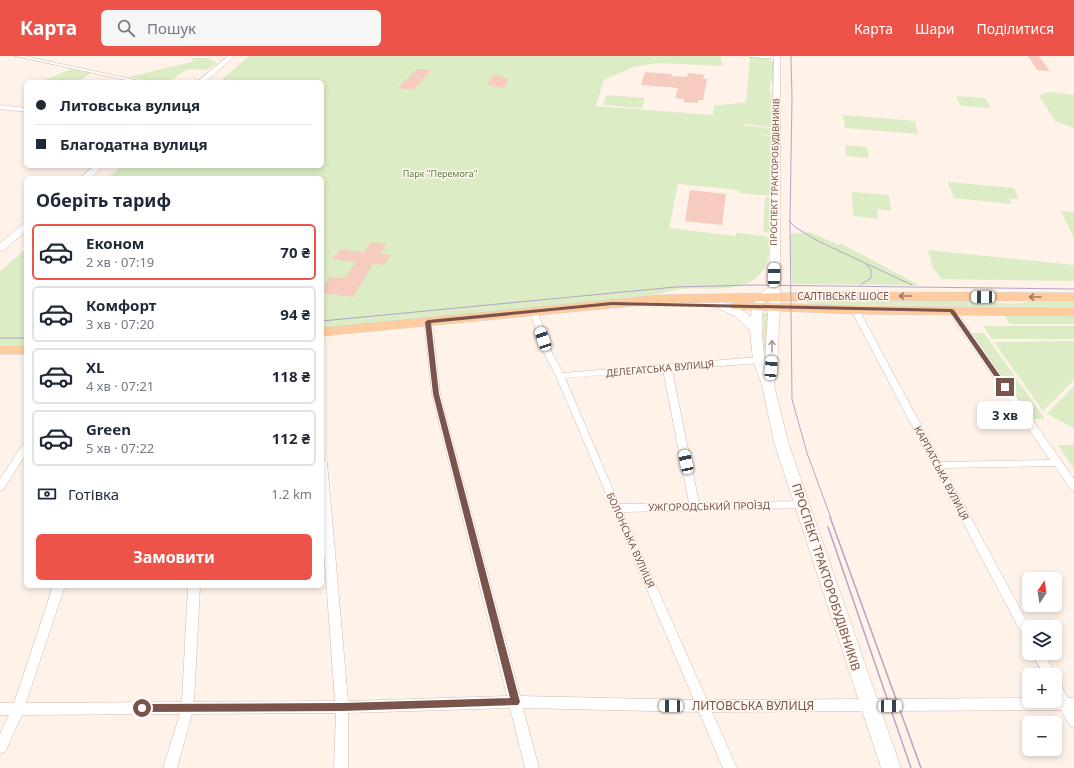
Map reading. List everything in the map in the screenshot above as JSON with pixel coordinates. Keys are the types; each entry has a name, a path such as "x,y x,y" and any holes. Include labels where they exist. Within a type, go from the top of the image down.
{"main road":[{"path":"202,80 232,56"},
{"name":"ПРОСПЕКТ ТРАКТОРОБУДІВНИКІВ","path":"768,385 771,368 774,297 777,57"},
{"path":"86,176 96,168"},
{"path":"0,248 24,228"},
{"path":"759,302 774,297"},
{"name":"САЛТІВСЬКЕ ШОСЕ","path":"612,303 720,305 759,302 774,297 1074,297"},
{"name":"САЛТІВСЬКЕ ШОСЕ","path":"774,297 855,310 1074,312"},
{"name":"САЛТІВСЬКЕ ШОСЕ","path":"324,332 662,299 759,302"},
{"name":"ПРОСПЕКТ ТРАКТОРОБУДІВНИКІВ","path":"759,302 756,330 759,360 768,385 781,442 891,768"},
{"path":"720,305 743,315 751,322 756,330"},
{"path":"0,350 24,350"}],"street":[{"path":"17,56 132,80"},
{"path":"751,56 777,57"},
{"path":"0,107 24,110"},
{"name":"КАРПАТСЬКА ВУЛИЦЯ","path":"855,310 1022,623"},
{"path":"952,311 1074,487"},
{"name":"БОЛОНСЬКА ВУЛИЦЯ","path":"534,312 548,353 560,376 730,768"},
{"path":"428,322 436,394 532,768"},
{"name":"ДЕЛЕГАТСЬКА ВУЛИЦЯ","path":"560,376 759,360"},
{"path":"666,368 695,506"},
{"path":"0,487 24,451"},
{"path":"938,465 1058,463"},
{"path":"324,486 342,707 341,768"},
{"name":"УЖГОРОДСЬКИЙ ПРОЇЗД","path":"616,508 802,505"},
{"path":"0,748 18,709 58,588"},
{"path":"170,768 188,707 194,588"},
{"path":"1062,694 1070,704 1074,722"},
{"name":"ЛИТОВСЬКА ВУЛИЦЯ","path":"0,709 342,707 515,702 702,706 1070,704"}],"green space":[{"name":"Парк \"Перемога\"","path":"249,56 720,56 723,66 657,63 634,67 604,80 596,106 713,115 714,106 746,102 750,57 767,58 774,63 774,81 770,81 770,91 773,100 773,127 745,124 745,126 773,128 773,135 744,134 774,136 772,196 739,193 739,190 678,184 669,228 736,236 736,233 739,233 765,236 769,238 769,252 766,265 760,275 751,281 729,288 682,289 646,297 324,329 324,176 110,176 120,168 324,168 324,80 221,80"},
{"path":"208,58 217,63 206,70 188,69 171,80 145,80 128,77 192,62 193,61 191,59"},
{"path":"71,69 90,73 81,80 45,80"},
{"path":"1051,92 1074,95 1074,128 1055,121 1040,97 1042,94"},
{"path":"607,95 645,98 642,108 603,105"},
{"path":"956,96 985,98 991,108 961,106"},
{"path":"843,115 915,121 918,134 845,128"},
{"path":"845,145 867,147 869,158 846,156"},
{"path":"948,182 1014,188 1019,199 1009,198 1012,204 954,198"},
{"path":"852,192 889,195 891,211 877,209 878,219 853,216"},
{"path":"768,197 771,199 770,232 766,233 763,231 765,198"},
{"path":"1061,211 1074,212 1074,238"},
{"path":"809,232 839,245 842,244 919,285 792,284 790,234"},
{"path":"928,250 1074,265 1074,281 941,279 932,266"},
{"path":"24,251 24,345 0,345 0,271"},
{"path":"807,300 989,301 1010,304 1031,301 1074,302 1074,307 807,305"},
{"path":"763,313 769,314 767,355 763,354"},
{"path":"1004,316 1074,316 1074,324 1010,324"},
{"path":"983,326 1074,326 1074,339 992,339"},
{"path":"970,333 984,333 1045,419 1030,419"},
{"path":"1074,341 1074,380 1043,411 994,342"},
{"path":"1074,386 1074,428 1047,414"},
{"path":"1058,445 1074,445 1074,469"}],"building":[{"path":"1028,56 1039,56 1050,71 1037,70"},
{"path":"417,69 431,70 413,90 398,88"},
{"path":"645,72 672,74 671,76 687,77 688,73 704,75 703,79 707,79 703,100 698,100 698,103 684,102 684,99 675,98 678,88 641,85"},
{"path":"493,75 503,76 501,78 509,79 504,88 487,85"},
{"path":"690,190 726,194 722,225 685,221"},
{"path":"371,242 387,244 380,254 391,255 384,265 373,264 353,297 324,293 324,286 330,277 345,278 356,262 332,259 340,249 364,252"}],"tram line":[{"path":"790,222 792,98 791,56"},
{"path":"790,222 795,227 818,241 912,285"},
{"path":"790,222 791,285"},
{"path":"860,285 871,278 871,270 866,264"},
{"path":"324,321 675,287 791,285"},
{"path":"791,285 1074,289"},
{"path":"791,285 792,399 807,453 831,518"},
{"path":"0,338 24,338"},
{"path":"830,517 921,768"},
{"path":"828,527 911,768"}],"route":[{"path":"142,708 342,707 515,702 436,394 428,322 612,303 855,310 952,311 1005,387"}]}
